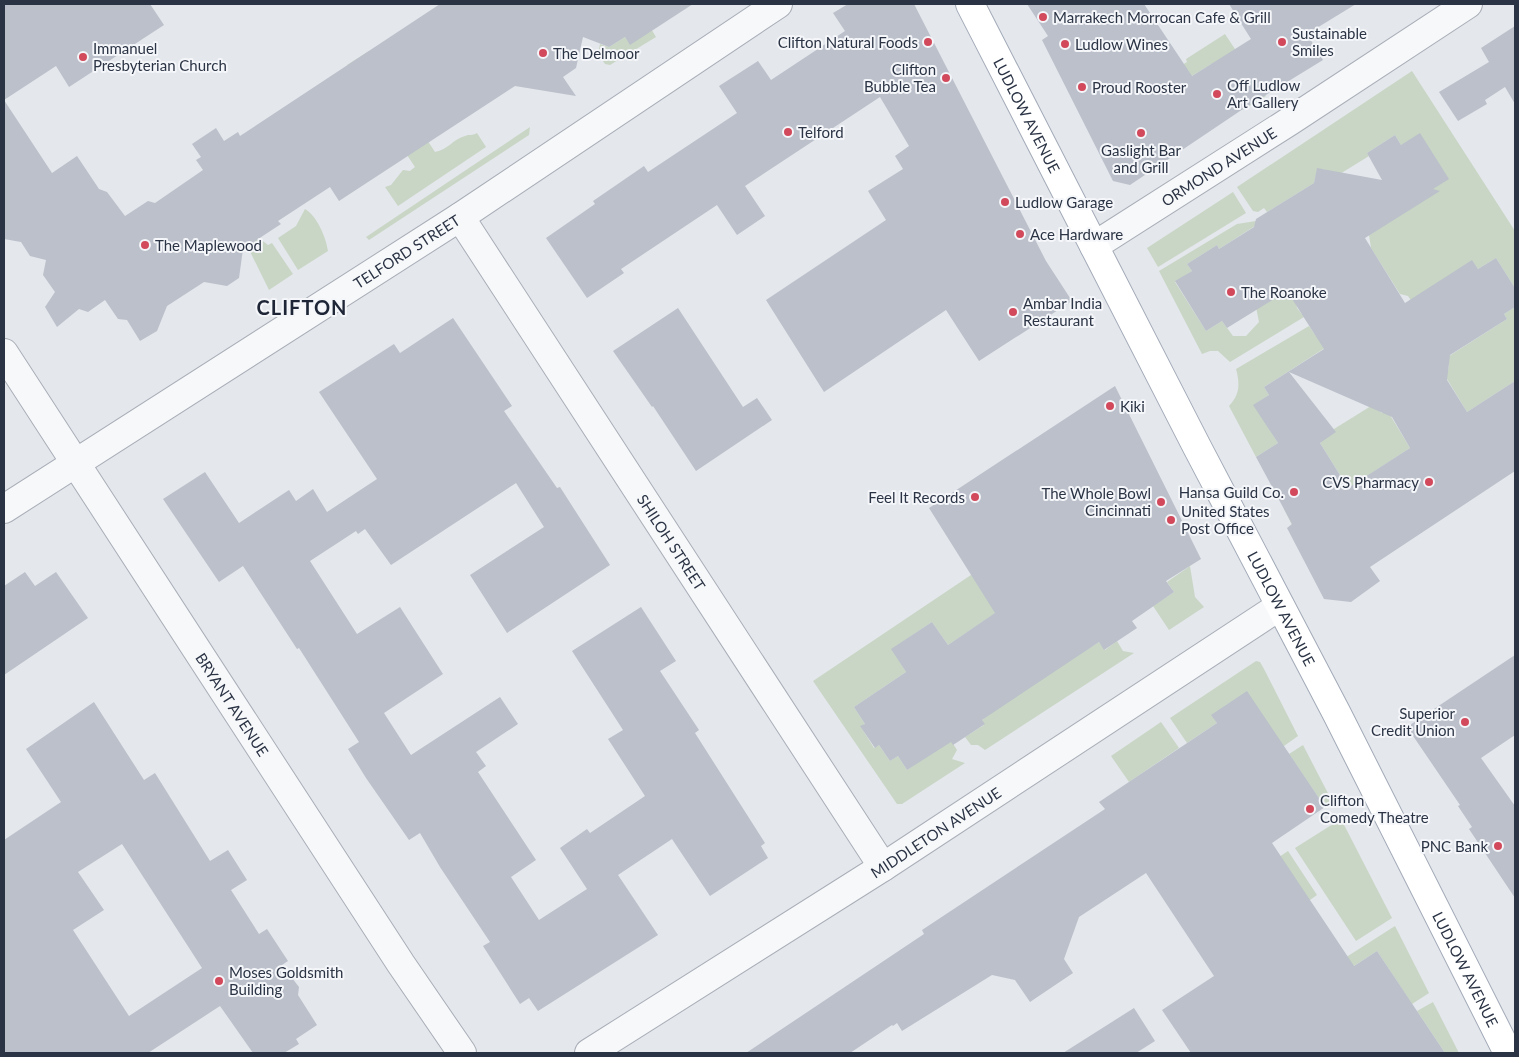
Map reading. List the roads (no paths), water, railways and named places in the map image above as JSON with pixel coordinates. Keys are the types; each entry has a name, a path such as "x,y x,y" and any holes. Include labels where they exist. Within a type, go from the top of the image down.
{"main road":[{"name":"LUDLOW AVENUE","path":"970,4 1337,714 1508,1053"}],"street":[{"name":"TELFORD STREET","path":"4,509 460,217 778,4"},
{"name":"ORMOND AVENUE","path":"1094,246 1468,4"},
{"name":"SHILOH STREET","path":"460,217 883,867"},
{"name":"BRYANT AVENUE","path":"4,353 396,956 462,1053"},
{"name":"MIDDLETON AVENUE","path":"589,1053 883,867 1280,606"}],"place":[{"name":"Marrakech Morrocan Cafe & Grill","path":"1043,17"},
{"name":"Clifton Natural Foods","path":"928,42"},
{"name":"Sustainable Smiles","path":"1282,42"},
{"name":"Ludlow Wines","path":"1065,44"},
{"name":"The Delmoor","path":"543,53"},
{"name":"Immanuel Presbyterian Church","path":"83,57"},
{"name":"Clifton Bubble Tea","path":"946,78"},
{"name":"Proud Rooster","path":"1082,87"},
{"name":"Off Ludlow Art Gallery","path":"1217,94"},
{"name":"Telford","path":"788,132"},
{"name":"Gaslight Bar and Grill","path":"1141,133"},
{"name":"Ludlow Garage","path":"1005,202"},
{"name":"Ace Hardware","path":"1020,234"},
{"name":"The Maplewood","path":"145,245"},
{"name":"The Roanoke","path":"1231,292"},
{"name":"Ambar India Restaurant","path":"1013,312"},
{"name":"Kiki","path":"1110,406"},
{"name":"CVS Pharmacy","path":"1429,482"},
{"name":"Hansa Guild Co.","path":"1294,492"},
{"name":"Feel It Records","path":"975,497"},
{"name":"The Whole Bowl Cincinnati","path":"1161,502"},
{"name":"United States Post Office","path":"1171,520"},
{"name":"Superior Credit Union","path":"1465,722"},
{"name":"Clifton Comedy Theatre","path":"1310,809"},
{"name":"PNC Bank","path":"1498,846"},
{"name":"Moses Goldsmith Building","path":"219,981"}],"district":[{"name":"CLIFTON","path":"302,307"}]}
